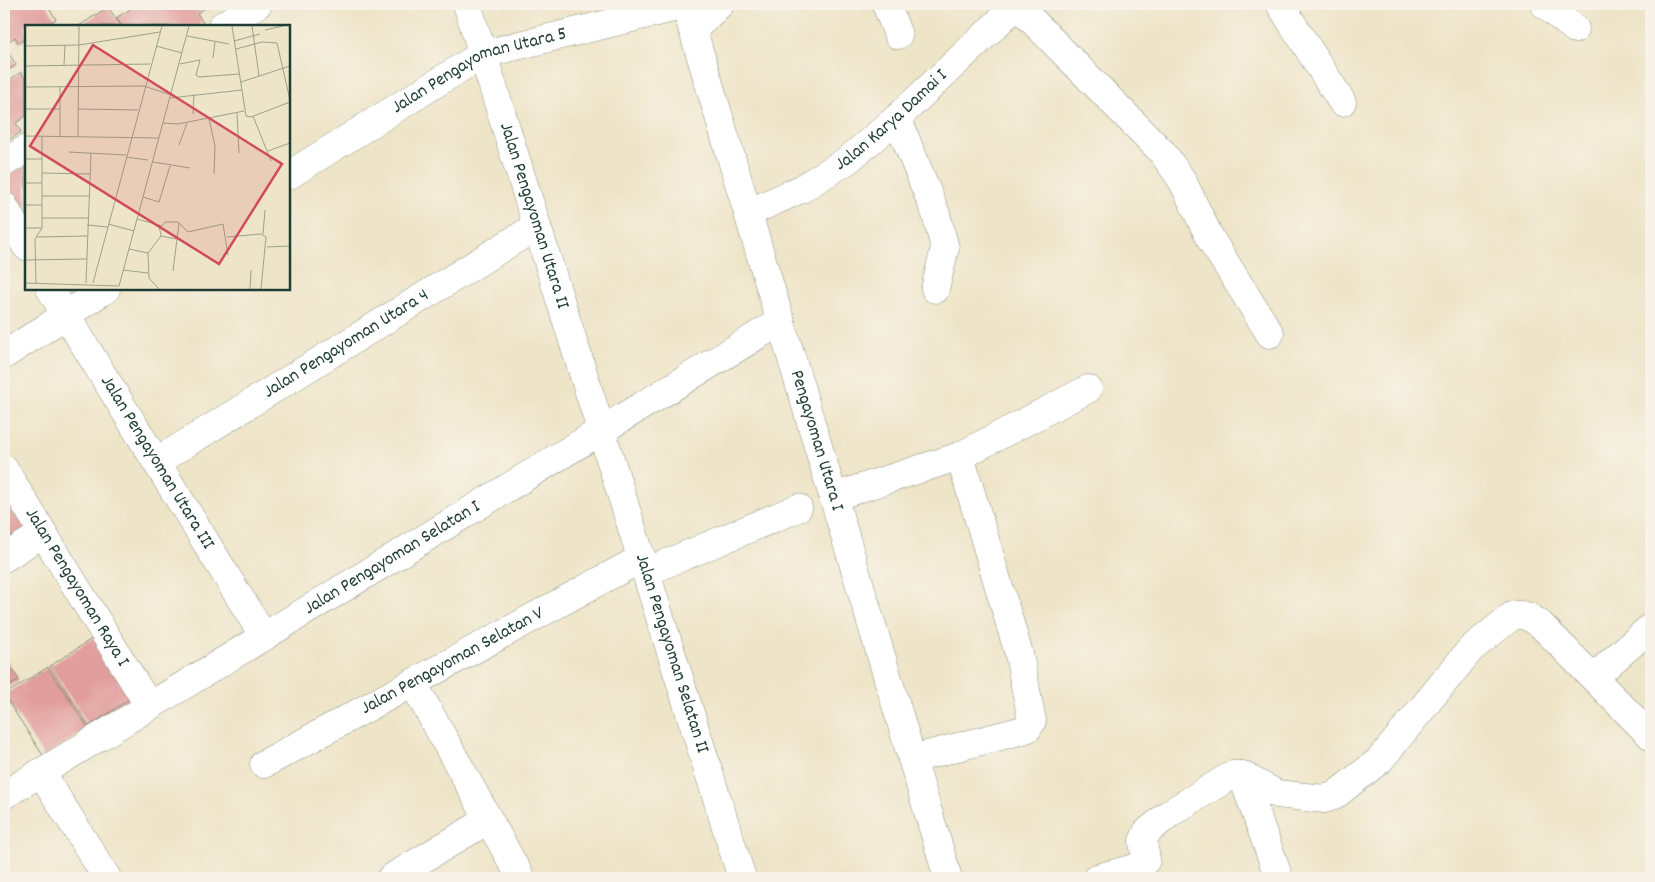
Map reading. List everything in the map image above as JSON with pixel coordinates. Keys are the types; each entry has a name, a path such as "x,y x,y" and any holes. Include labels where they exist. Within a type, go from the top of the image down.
{"street":[{"path":"224,25 258,4"},
{"name":"Jalan Pengayoman Utara II","path":"467,4 601,429"},
{"path":"688,13 720,4"},
{"path":"886,4 898,35"},
{"path":"1017,4 1162,152 1182,180 1210,238 1270,334"},
{"name":"Jalan Karya Damai I","path":"748,213 800,189 848,160 897,118 1017,4"},
{"path":"1280,4 1342,102"},
{"path":"1544,4 1575,29"},
{"name":"Jalan Pengayoman Utara 5","path":"290,174 483,54 688,13"},
{"name":"Pengayoman Utara I","path":"688,13 948,878"},
{"path":"897,118 936,214 945,248 935,289"},
{"path":"4,163 25,150"},
{"path":"4,206 25,244"},
{"name":"Jalan Pengayoman Utara 4","path":"156,462 537,226"},
{"name":"Jalan Pengayoman Utara III","path":"51,290 264,636"},
{"path":"4,354 104,290"},
{"name":"Jalan Pengayoman Selatan I","path":"4,795 601,429 781,321"},
{"path":"834,497 960,456 1088,388"},
{"name":"Jalan Pengayoman Selatan II","path":"601,429 742,878"},
{"path":"912,759 1022,730 1028,728 1032,721 1019,654 960,456"},
{"name":"Jalan Pengayoman Raya I","path":"4,469 149,706"},
{"name":"Jalan Pengayoman Selatan V","path":"264,764 413,683 644,565 798,508"},
{"path":"4,558 43,533"},
{"path":"1115,876 1142,866 1146,860 1143,841 1147,832 1170,814 1232,776 1242,775 1277,794 1324,799 1334,796 1380,760 1470,649 1512,616 1518,614 1523,614 1540,624 1651,736"},
{"path":"1594,677 1651,627"},
{"path":"413,683 521,878"},
{"path":"41,772 107,878"},
{"path":"1242,775 1280,878"},
{"path":"391,878 488,820"}],"building":[{"path":"4,4 46,4 56,19 47,25 25,25 25,39 19,43 15,37 6,43 4,39"},
{"path":"139,4 212,4 197,13 203,23 200,25 121,25 116,18"},
{"path":"108,7 120,25 81,25"},
{"path":"4,46 16,65 4,73"},
{"path":"21,72 25,78 25,117 16,123 21,132 6,142 4,139 4,84"},
{"path":"25,166 25,220 4,186 4,179"},
{"path":"4,490 33,536 4,555"},
{"path":"96,636 134,696 89,726 50,666"},
{"path":"4,656 19,680 4,690"},
{"path":"48,667 88,728 44,757 4,695"}]}
